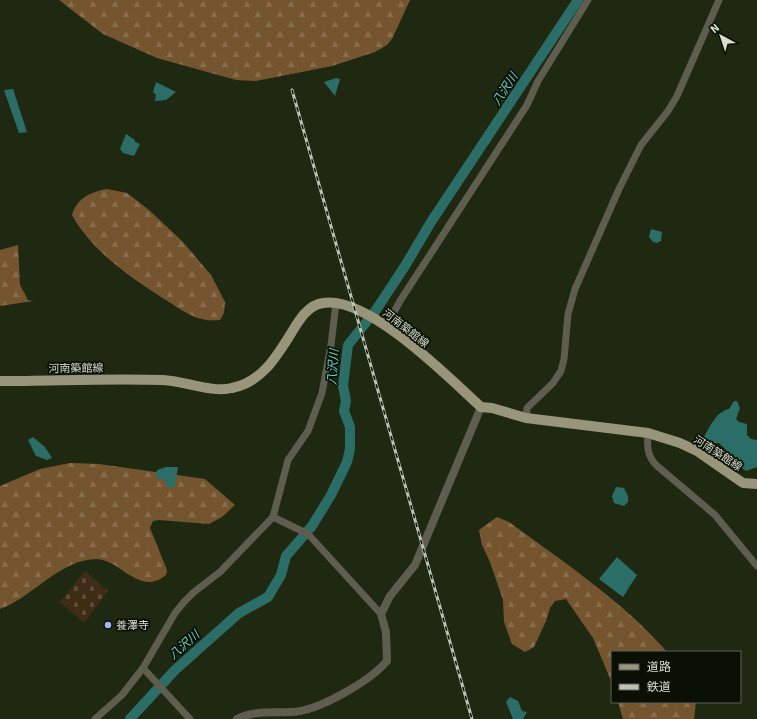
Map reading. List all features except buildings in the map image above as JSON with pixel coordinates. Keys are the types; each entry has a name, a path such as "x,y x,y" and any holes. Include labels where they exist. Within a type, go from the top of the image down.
{"main road":[{"name":"河南築館線","path":"0,381 142,380 179,382 230,389 241,386 263,373 308,310 324,302 336,303 368,313 387,325 481,407 492,408 526,418 648,434 680,443 697,452 743,484 757,484"}],"street":[{"path":"387,325 400,301 527,105 538,81 588,0"},
{"path":"526,418 527,408 553,383 561,371 564,359 568,314 575,289 624,177 641,145 668,111 677,96 719,0"},
{"path":"95,719 122,695 143,668 175,613 184,602 194,592 220,572 273,517 288,460 308,431 322,393 332,345 336,303"},
{"path":"381,614 385,604 415,565 481,407"},
{"path":"648,434 647,445 649,457 656,465 715,515 757,566"},
{"path":"237,719 245,715 257,713 306,710 323,704 372,677 387,662 386,632 381,614 308,534 273,517"},
{"path":"143,668 190,719"}],"green space":[{"path":"59,0 410,0 392,39 387,45 375,52 332,66 256,81 236,80 157,58 103,34"},
{"path":"107,189 127,193 149,210 183,242 211,275 225,302 224,313 220,320 204,320 185,312 128,274 102,253 91,241 72,215 77,204 85,197 95,192"},
{"path":"18,245 20,285 28,300 33,301 0,306 0,250"},
{"path":"70,463 99,464 205,479 235,505 222,517 209,524 159,520 153,521 150,528 167,570 166,575 157,581 148,582 139,580 106,561 97,559 84,561 71,565 24,596 0,609 0,486 40,469"},
{"path":"497,517 509,522 612,599 632,616 666,651 611,651 611,681 593,638 566,599 555,601 550,608 546,621 534,647 525,652 512,644 504,622 503,600 490,562 482,545 479,530"},
{"path":"85,571 108,591 84,623 60,602"},
{"path":"618,703 696,703 694,719 623,719"}],"water":[{"path":"336,78 340,79 335,96 324,82"},
{"path":"156,82 176,92 166,100 155,101 156,95 153,92"},
{"path":"13,89 27,132 19,133 4,90"},
{"path":"126,134 135,140 135,142 140,144 134,156 123,153 120,149"},
{"path":"651,229 662,232 661,241 657,243 653,242 649,237"},
{"path":"734,401 737,401 740,408 736,419 739,422 747,424 747,435 751,439 757,440 757,467 746,471 732,461 727,451 719,443 710,443 704,437 717,416 729,409"},
{"path":"33,437 45,447 52,458 47,460 36,456 28,440"},
{"path":"166,467 178,467 175,486 168,488 164,479 159,480 156,474 157,470"},
{"path":"616,487 624,488 628,496 628,502 624,506 614,503 612,496"},
{"path":"617,557 637,575 623,597 599,579"},
{"path":"510,697 518,701 522,711 527,712 523,719 513,719 506,702"}],"waterway":[{"name":"八沢川","path":"130,719 175,670 239,613 268,597 281,575 286,556 312,526 331,495 347,462 350,449 350,427 344,411 346,401 343,386 348,345 376,310 405,266 431,222 578,0"}],"railway":[{"path":"292,90 472,719"}],"place":[{"name":"養澤寺","path":"108,625"}]}
